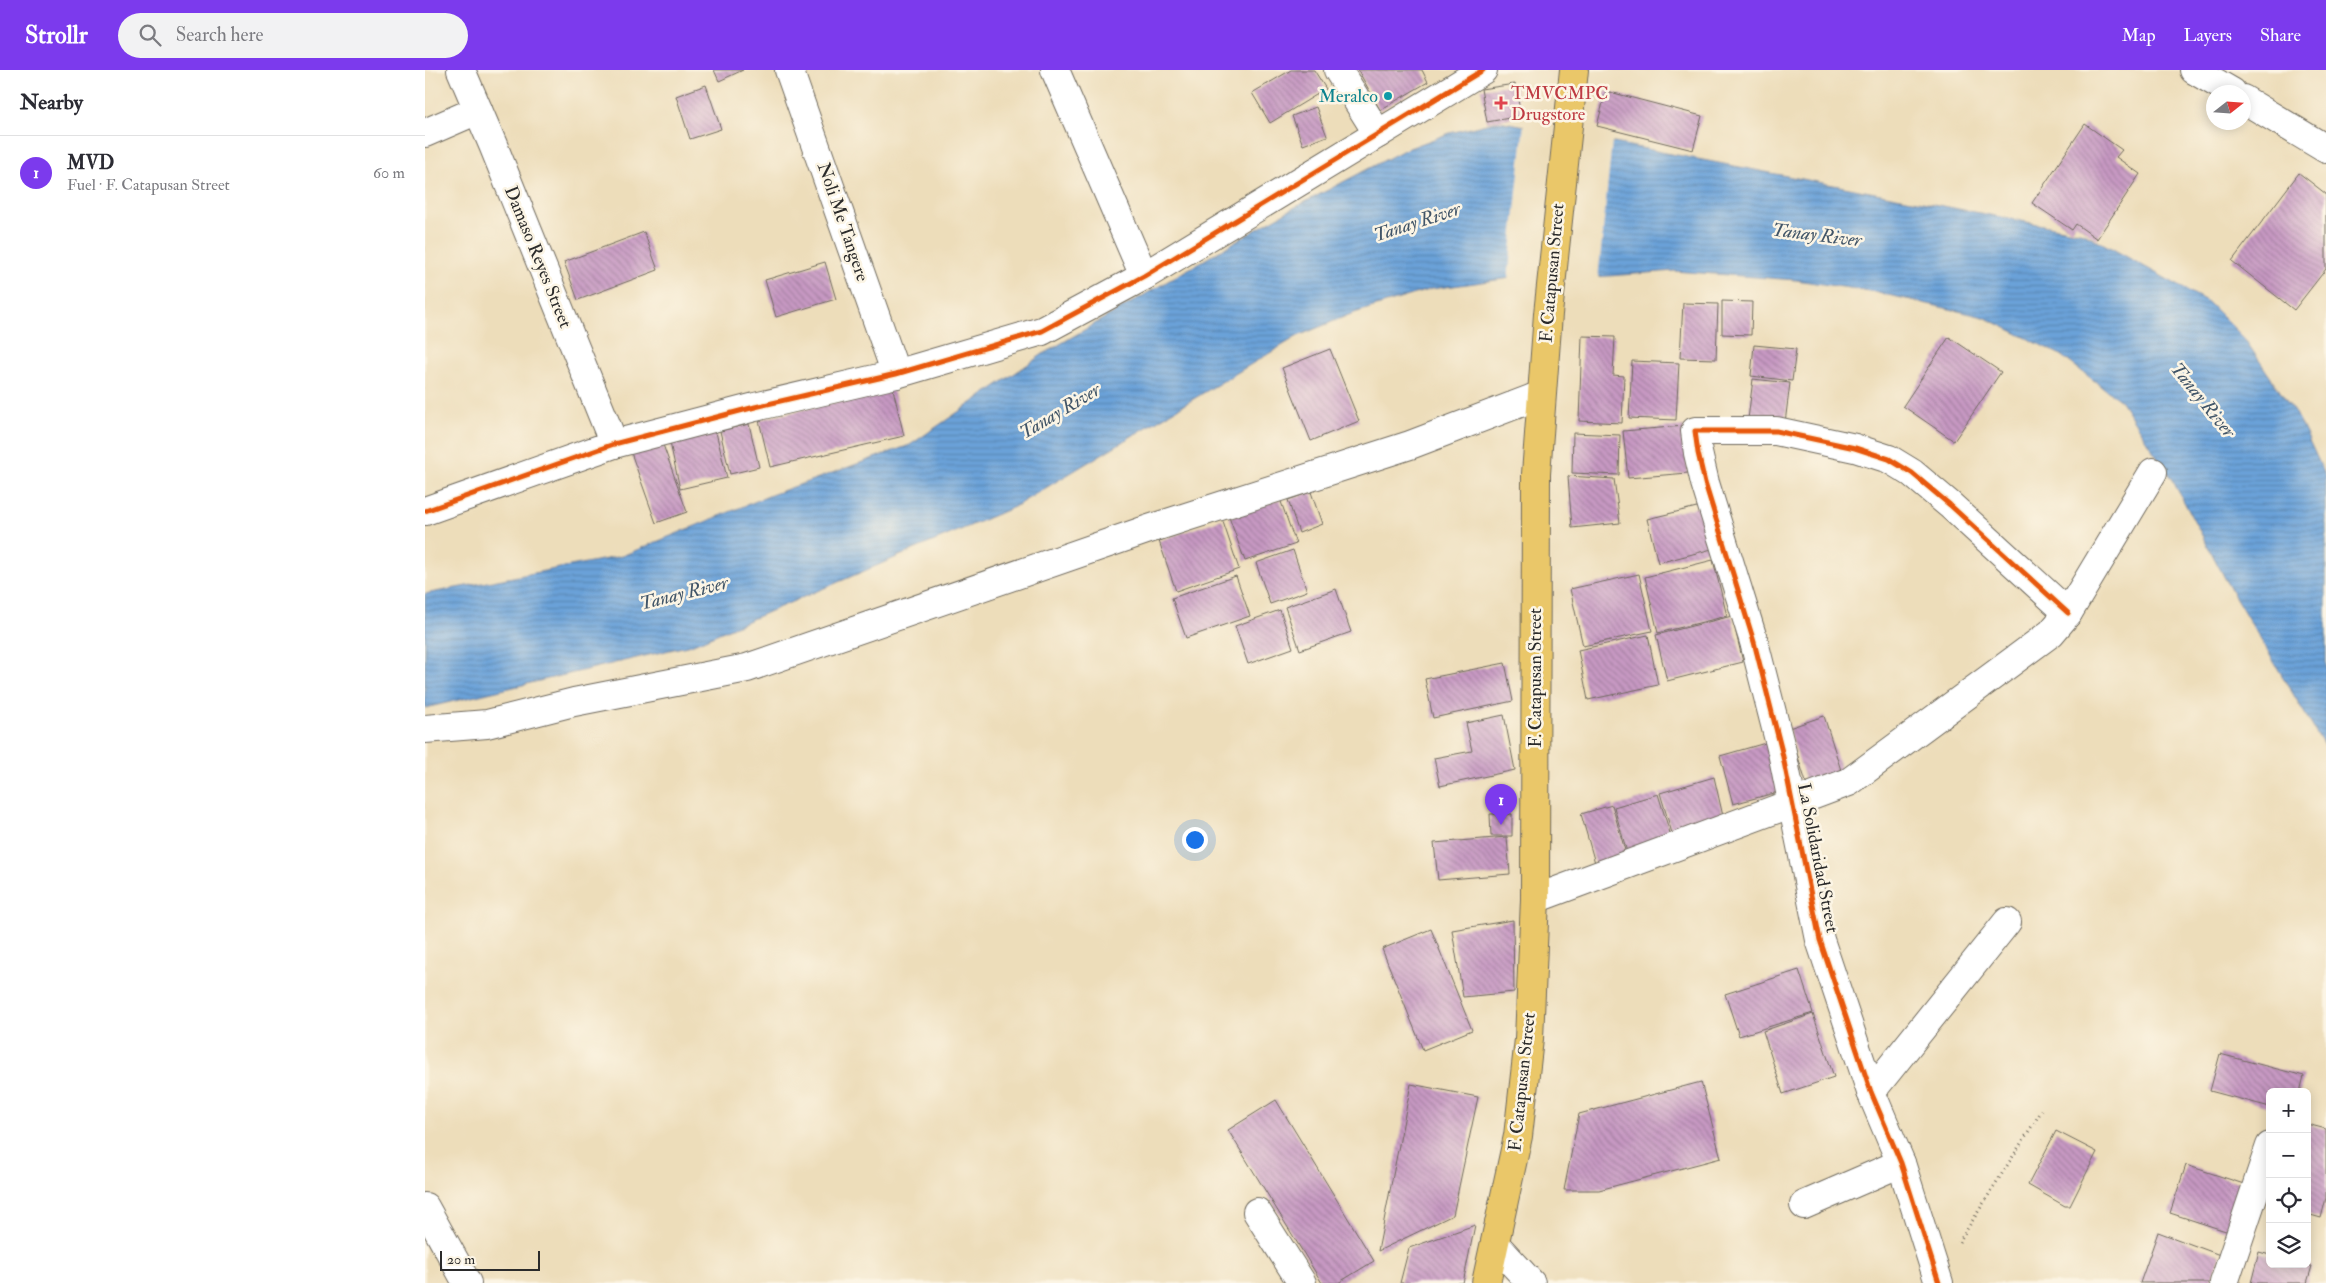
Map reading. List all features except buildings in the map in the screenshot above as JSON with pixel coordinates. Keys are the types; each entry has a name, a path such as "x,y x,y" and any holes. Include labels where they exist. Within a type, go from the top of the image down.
{"main road":[{"name":"F. Catapusan Street","path":"1486,1283 1507,1193 1520,1117 1529,1039 1535,899 1536,474 1548,314 1566,127 1574,70"}],"street":[{"name":"Damaso Reyes Street","path":"461,70 614,444"},
{"name":"Noli Me Tangere","path":"789,70 896,374"},
{"path":"1055,70 1144,276"},
{"path":"1337,70 1378,134"},
{"path":"425,511 614,444 755,407 896,374 1042,331 1144,276 1483,70"},
{"path":"2194,70 2226,82"},
{"path":"2251,104 2326,149"},
{"path":"425,133 478,110"},
{"path":"425,729 487,724 574,702 747,668 1149,529 1410,445 1541,395"},
{"name":"La Solidaridad Street","path":"1938,1280 1901,1163 1871,1092 1820,940 1783,752 1698,453 1695,431 1776,431 1855,448 1889,459 1912,473 1950,505 2068,613"},
{"path":"1535,899 1849,782 2051,633 2068,613 2153,472"},
{"path":"1871,1092 2007,922"},
{"path":"2224,1283 2266,1158"},
{"path":"1804,1205 1901,1163"},
{"path":"425,1207 467,1283"},
{"path":"1257,1212 1302,1283"},
{"path":"1495,1244 1531,1283"}],"path":[{"path":"1938,1280 2044,1107"}],"water":[{"name":"Tanay River","path":"1499,121 2084,233 2208,302 2244,338 2300,421 2326,477 2326,749 2234,595 2174,483 2121,401 2059,354 1984,317 1876,292 1796,280 1674,271 1582,278 1511,278 1431,289 1351,314 1298,336 1014,507 691,645 425,708 425,594 622,556 771,495 910,445 1043,354 1288,211 1404,150 1450,133"}],"pier":[{"path":"1524,123 1612,141 1598,279 1508,281"}],"cycle path":[{"path":"425,511 614,444 755,407 896,374 1042,331 1144,276 1483,70"},
{"path":"1939,1283 1901,1163 1871,1092 1820,940 1782,752 1754,642 1705,483 1695,431 1776,431 1855,448 1889,459 1912,473 1950,505 2068,613"}],"place":[{"name":"Meralco","path":"1388,96"},
{"name":"TMVCMPC Drugstore","path":"1501,103"},
{"name":"MVD","path":"1501,825"}]}
